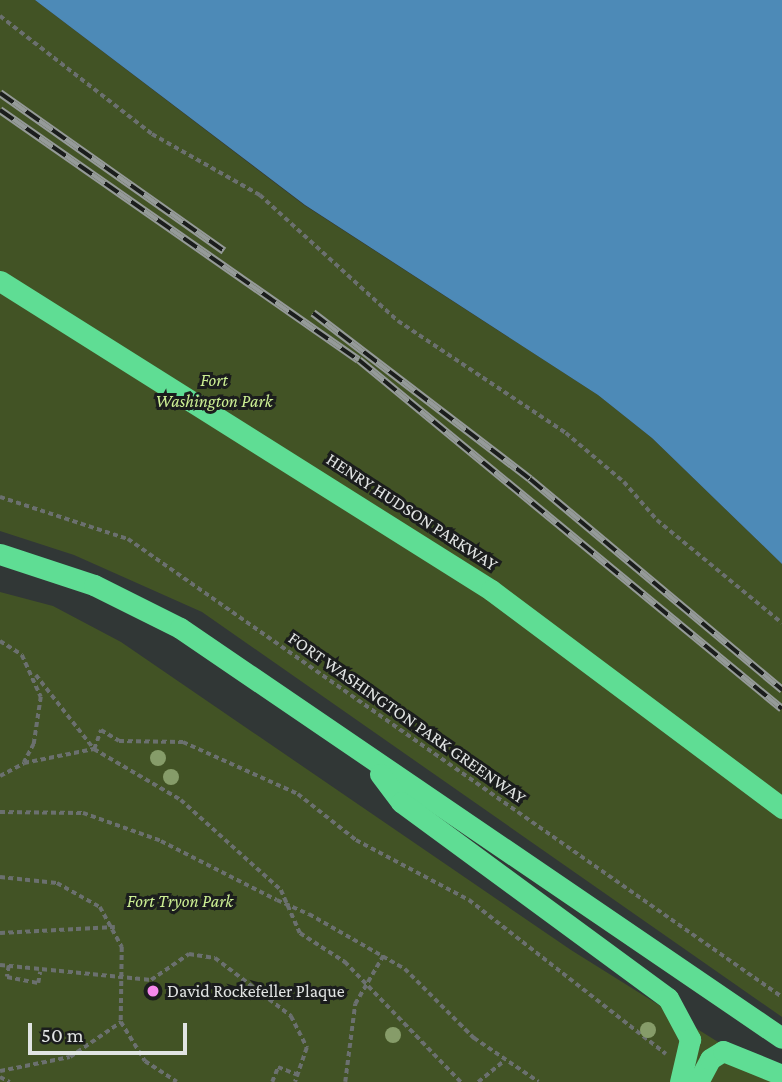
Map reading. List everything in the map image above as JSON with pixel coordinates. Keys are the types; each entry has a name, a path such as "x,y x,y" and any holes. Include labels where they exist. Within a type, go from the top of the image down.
{"highway":[{"name":"HENRY HUDSON PARKWAY","path":"0,281 434,551 782,808"},
{"path":"0,554 94,585 180,628 372,765 782,1038"},
{"path":"372,765 401,803 668,998 690,1039 687,1077"},
{"path":"687,1077 723,1051 782,1075"}],"path":[{"path":"0,16 152,134 260,195 398,321 566,433 657,520 782,623"},
{"name":"FORT WASHINGTON PARK GREENWAY","path":"0,497 128,539 782,996"},
{"path":"0,641 36,676 94,749 181,800 281,890 300,933 365,982 461,1082"},
{"path":"24,763 39,719 36,676"},
{"path":"94,749 101,730 119,741 183,742 298,794 356,841 469,900 586,986 595,1004 687,1077"},
{"path":"0,776 24,763 94,749"},
{"path":"0,812 83,813 161,841 309,914 383,956 426,986 504,1061 539,1082"},
{"path":"0,877 57,883 100,907 115,928 123,978 121,1022 145,1061 177,1082"},
{"path":"0,933 115,928"},
{"path":"0,965 40,972 158,979 189,954 215,958 291,1016 307,1048 295,1082"},
{"path":"345,1082 355,1004 365,982 383,956"},
{"path":"9,966 7,977 38,983 40,972"},
{"path":"0,1071 70,1057 121,1022"},
{"path":"478,1082 504,1061"},
{"path":"272,1082 278,1067 298,1075"},
{"path":"0,1077 9,1082"}],"green space":[{"name":"Fort Washington Park","path":"0,0 35,0 304,205 598,395 652,438 782,564 782,1017 202,612 74,555 0,531"},
{"name":"Fort Tryon Park","path":"0,592 53,606 121,642 571,950 782,1082 0,1082"}],"water":[{"path":"35,0 782,0 782,564 652,438 598,395 305,205"}],"railway":[{"path":"0,93 224,251"},
{"path":"0,110 359,360 782,709"},
{"path":"313,313 530,479 782,690"}],"place":[{"name":"David Rockefeller Plaque","path":"153,991"}]}
